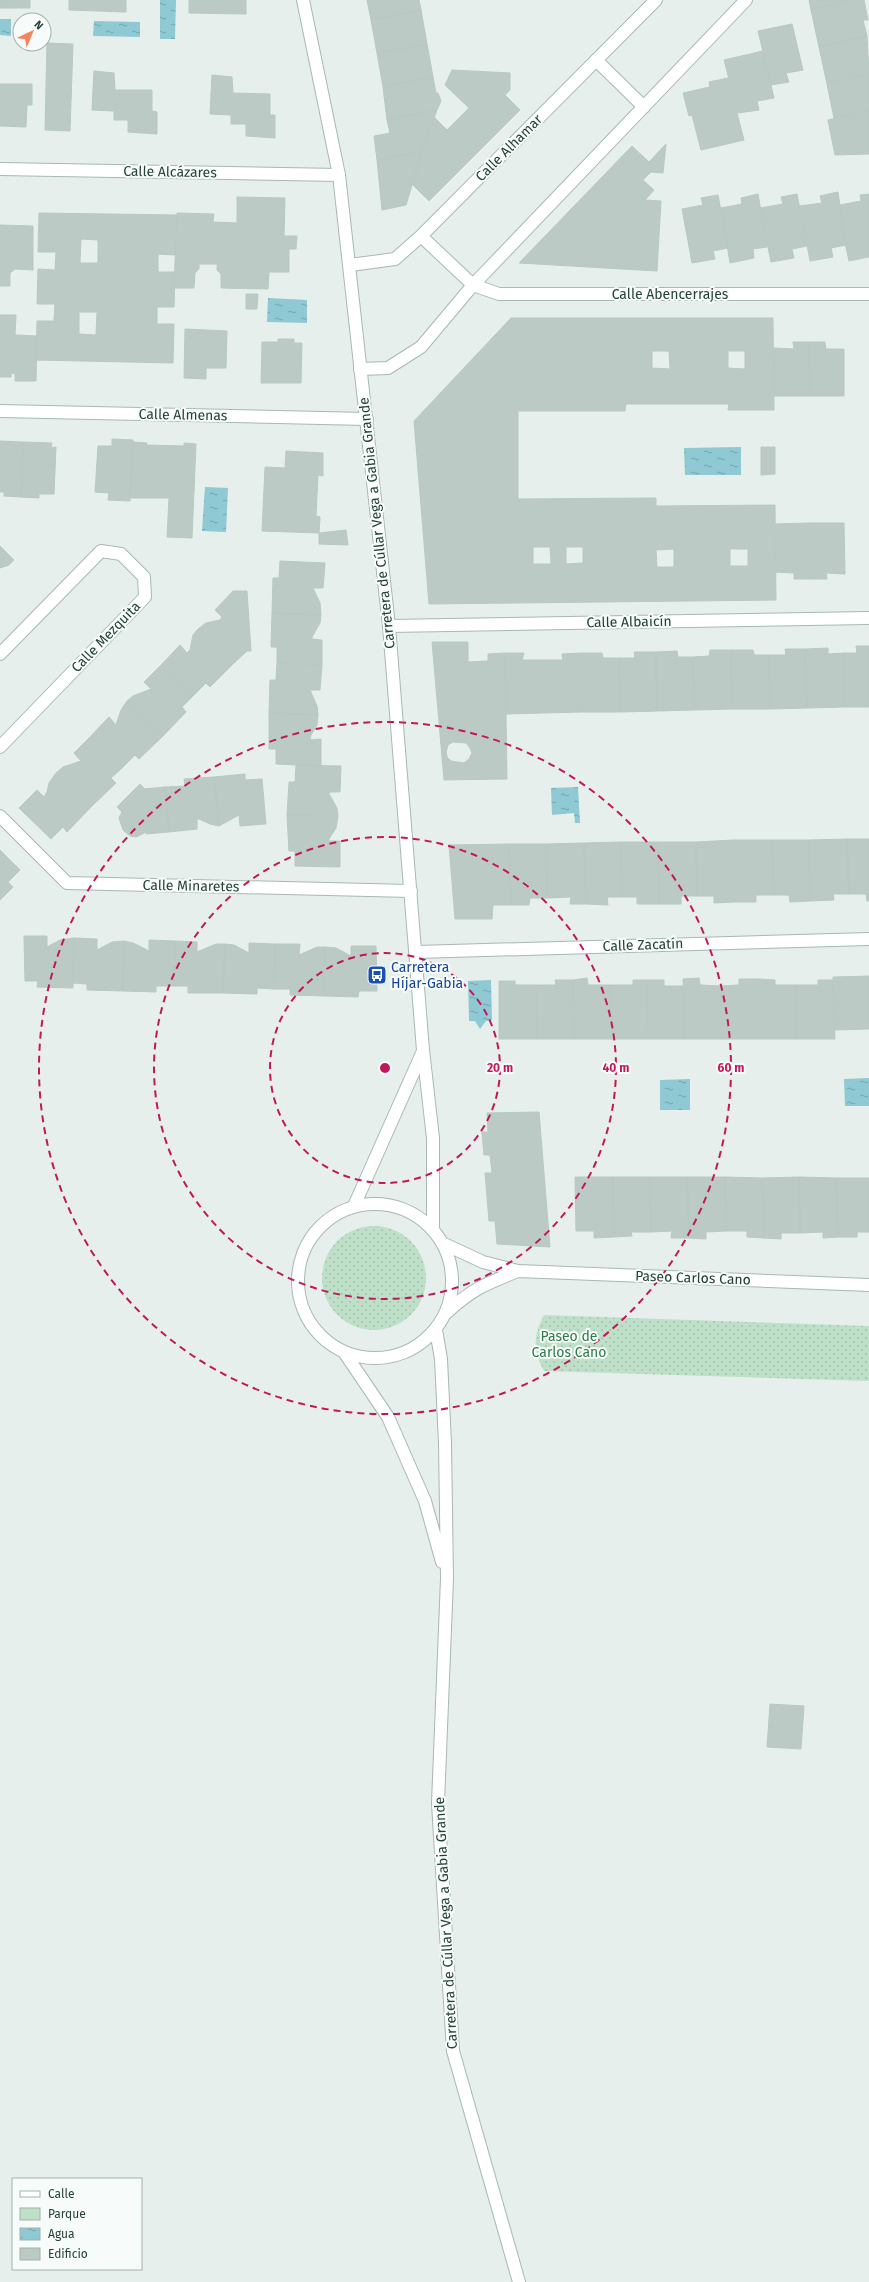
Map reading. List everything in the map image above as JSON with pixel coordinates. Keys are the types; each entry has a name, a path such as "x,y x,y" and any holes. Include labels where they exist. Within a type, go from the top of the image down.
{"street":[{"name":"Carretera de Cúllar Vega a Gabia Grande","path":"303,0 340,175 389,626 417,952 423,1050 433,1138 433,1229"},
{"name":"Calle Alhamar","path":"350,265 395,259 421,236 656,0"},
{"path":"360,369 388,368 421,347 473,285 746,0"},
{"path":"596,60 644,107"},
{"name":"Calle Alcázares","path":"0,169 340,175"},
{"path":"421,236 473,285"},
{"name":"Calle Abencerrajes","path":"473,285 499,294 869,294"},
{"name":"Calle Almenas","path":"0,411 366,419"},
{"name":"Calle Mezquita","path":"0,654 101,551 121,554 144,577 145,597 0,746"},
{"name":"Calle Albaicín","path":"389,626 869,618"},
{"name":"Calle Minaretes","path":"0,816 67,883 411,891"},
{"name":"Calle Zacatín","path":"417,952 869,939"},
{"name":"Carretera de Cúllar Vega a Gabia Grande","path":"354,1206 423,1050"},
{"path":"382,1204 408,1211 433,1229 442,1243 451,1266 452,1284 446,1313 436,1330 417,1347 394,1357 368,1359 344,1352 325,1342 311,1326 301,1307 297,1286 298,1265 306,1244 318,1227 335,1214 354,1206 382,1204"},
{"name":"Paseo Carlos Cano","path":"442,1243 483,1262 518,1271 869,1285"},
{"name":"Paseo Carlos Cano","path":"446,1313 464,1296 480,1286 518,1271"},
{"name":"Carretera de Cúllar Vega a Gabia Grande","path":"436,1330 441,1359 445,1443 447,1579 438,1804 453,2051 519,2282"},
{"name":"Carretera de Cúllar Vega a Gabia Grande","path":"344,1352 388,1417 425,1501 447,1579"}],"green space":[{"path":"374,1226 394,1230 411,1241 422,1258 426,1278 422,1298 411,1315 394,1326 374,1330 354,1326 337,1315 326,1298 322,1278 326,1258 337,1241 354,1230"},
{"name":"Paseo de Carlos Cano","path":"544,1315 869,1326 869,1381 544,1371 540,1364 536,1350 536,1337"}],"water":[{"path":"160,0 176,0 175,39 160,39"},
{"path":"0,19 11,19 11,36 0,35"},
{"path":"94,21 140,22 140,37 93,36"},
{"path":"268,298 307,300 307,323 267,322"},
{"path":"741,447 741,475 685,475 684,448"},
{"path":"205,487 228,488 226,532 202,531"},
{"path":"578,787 580,823 575,823 574,813 552,815 551,788"},
{"path":"491,980 492,1020 486,1021 480,1029 475,1021 469,1021 468,981"},
{"path":"869,1078 869,1106 845,1106 844,1079"},
{"path":"690,1079 690,1110 660,1110 660,1080"}],"building":[{"path":"0,0 30,0 30,8 0,8"},
{"path":"69,0 126,0 126,12 69,10"},
{"path":"189,0 246,0 246,14 189,13"},
{"path":"367,0 419,0 421,10 371,20"},
{"path":"809,0 849,0 811,10"},
{"path":"849,0 864,0 868,20 863,20 867,36 819,47 811,10"},
{"path":"421,10 427,44 377,53 371,20"},
{"path":"792,24 803,70 786,73 789,82 771,85 758,31"},
{"path":"867,36 869,73 827,84 819,47"},
{"path":"52,43 73,44 70,131 45,130 47,52 52,52"},
{"path":"427,44 433,77 383,87 377,53"},
{"path":"763,51 774,98 757,101 759,110 738,113 724,60"},
{"path":"452,70 510,73 510,90 505,95 520,110 429,201 412,184 434,117 447,130 469,108 445,85"},
{"path":"94,71 114,73 115,90 152,90 152,111 157,112 157,134 128,132 128,120 114,120 114,111 92,110"},
{"path":"869,73 869,110 834,118 827,84"},
{"path":"212,75 232,77 233,93 270,94 270,115 275,115 275,138 246,136 246,124 231,124 231,115 210,114"},
{"path":"433,77 436,93 438,93 441,101 437,110 387,120 383,87"},
{"path":"728,78 744,140 701,150 692,115 689,116 683,93 710,87 709,82"},
{"path":"0,84 32,84 32,105 27,105 26,127 0,126"},
{"path":"437,110 422,152 377,160 374,136 390,133 387,120"},
{"path":"869,110 869,154 835,155 828,120"},
{"path":"666,144 663,173 651,172 643,180 654,190 645,200 661,201 657,271 519,263 632,146 649,162"},
{"path":"422,152 406,205 382,210 377,160"},
{"path":"838,192 842,220 840,220 846,245 831,248 833,257 810,261 800,206 822,203 820,196"},
{"path":"758,194 767,247 753,249 754,258 730,263 721,208 742,204 741,198"},
{"path":"797,194 807,246 792,249 794,258 771,262 760,208 783,204 781,197"},
{"path":"869,194 869,257 849,261 840,220 842,220 840,205 861,201 860,195"},
{"path":"718,195 728,248 713,251 715,259 692,263 682,209 703,205 701,198"},
{"path":"237,197 285,198 284,236 297,236 296,249 289,249 289,272 269,272 268,289 221,288 221,274 217,270 217,264 199,264 199,269 195,273 194,288 174,288 177,213 214,214 213,222 237,223"},
{"path":"39,213 177,215 175,255 158,254 158,272 175,272 174,307 157,307 157,324 174,324 173,363 36,360 37,321 54,321 55,304 37,304 38,269 55,270 56,252 38,252","holes":["81,239 98,240 98,263 80,263","79,312 97,312 96,335 79,334"]},
{"path":"0,225 33,226 33,270 15,269 10,273 10,286 0,286"},
{"path":"246,294 258,294 257,309 246,309"},
{"path":"0,315 16,315 15,335 37,336 36,381 15,381 15,374 11,373 11,377 0,377"},
{"path":"511,318 773,318 774,410 728,410 729,404 626,404 625,411 518,411 518,499 656,498 656,506 775,505 776,600 429,604 414,421","holes":["652,351 669,351 670,369 652,368","728,351 745,351 745,369 728,368","533,547 550,547 551,564 533,564","566,547 583,547 583,563 566,564","674,549 674,567 657,567 656,550","730,549 748,549 748,566 730,566"]},
{"path":"185,329 227,331 226,368 206,368 206,379 184,378"},
{"path":"278,339 294,339 294,343 302,343 301,383 261,383 262,342 278,342"},
{"path":"793,342 809,342 810,396 774,396 774,348 794,349"},
{"path":"809,342 825,342 826,349 844,349 844,396 810,396"},
{"path":"112,439 133,440 130,501 108,500 109,493 95,492 98,446 112,446"},
{"path":"0,441 23,442 21,497 4,496 4,492 0,492"},
{"path":"23,442 52,443 51,448 56,447 54,494 39,494 39,498 21,497"},
{"path":"133,442 147,443 146,445 184,446 184,443 196,444 192,538 167,537 169,498 130,498"},
{"path":"761,447 775,447 775,474 761,475"},
{"path":"286,451 323,453 323,476 318,475 316,516 320,517 319,533 262,531 265,467 285,468"},
{"path":"810,523 810,579 794,579 794,573 775,572 775,524"},
{"path":"810,523 844,523 845,574 826,573 827,579 810,579"},
{"path":"346,530 348,545 319,544 319,533"},
{"path":"0,546 14,560 9,565 0,568"},
{"path":"280,561 325,563 323,588 313,588 320,603 321,615 272,613 273,578 279,578"},
{"path":"233,591 247,591 251,651 247,651 233,664 198,629 206,623 220,620 222,617 215,610"},
{"path":"272,613 321,615 320,623 312,639 322,640 322,665 277,663 277,647 271,647"},
{"path":"198,629 233,664 210,687 206,683 194,695 162,664 180,645 187,653 190,650 193,635"},
{"path":"432,642 468,642 468,662 488,661 488,654 505,653 507,779 444,780","holes":["453,742 466,743 472,753 469,759 464,763 451,761 447,757 446,752 448,745"]},
{"path":"856,646 869,646 869,707 844,707 844,653 857,653"},
{"path":"828,648 828,654 844,653 844,707 807,708 805,649"},
{"path":"785,649 805,649 807,708 770,709 769,655 786,655"},
{"path":"710,650 731,650 732,709 694,710 693,657 709,656"},
{"path":"731,650 753,650 754,655 769,655 770,709 732,709"},
{"path":"677,651 678,657 693,657 694,710 657,711 656,652"},
{"path":"634,652 656,652 657,711 620,712 619,658 635,658"},
{"path":"505,653 524,653 522,660 544,660 544,713 506,714"},
{"path":"582,653 602,653 603,658 619,658 620,712 582,712"},
{"path":"582,653 582,712 544,713 544,660 563,660 562,654"},
{"path":"277,663 322,665 320,690 310,690 317,706 318,715 269,713 270,680 276,680"},
{"path":"162,664 194,695 182,707 186,712 163,736 127,701 133,696 151,689 144,682"},
{"path":"127,701 163,736 139,759 135,755 123,767 91,736 109,717 116,725 121,710"},
{"path":"269,713 318,715 317,725 311,735 310,740 321,739 321,766 276,764 276,749 269,749"},
{"path":"91,736 123,767 111,778 116,783 91,807 56,773 63,767 81,761 74,753"},
{"path":"296,765 341,766 340,792 329,792 337,808 338,816 287,815 289,782 295,782"},
{"path":"56,773 91,807 67,832 63,827 51,839 19,808 37,790 44,797 49,783"},
{"path":"245,774 245,780 262,779 266,824 240,826 239,815 219,826 214,777"},
{"path":"214,777 219,826 197,819 197,829 169,832 165,787 185,786 184,779"},
{"path":"140,784 145,789 165,787 169,832 146,834 146,832 136,837 130,836 123,830 119,818 122,812 117,807"},
{"path":"287,815 338,816 336,828 329,841 340,841 340,867 295,866 295,851 289,851"},
{"path":"847,839 849,894 833,894 834,900 810,901 809,840"},
{"path":"847,839 869,839 869,901 867,901 866,894 849,894"},
{"path":"734,840 734,902 714,903 714,896 697,896 696,842"},
{"path":"734,840 772,840 774,895 756,895 756,902 734,902"},
{"path":"772,840 809,840 810,901 790,902 789,895 774,895"},
{"path":"621,842 622,897 607,897 608,905 586,904 584,843"},
{"path":"621,842 658,842 659,904 637,904 637,897 622,897"},
{"path":"658,842 696,842 697,896 681,896 681,904 659,904"},
{"path":"584,843 586,904 570,904 571,897 547,898 546,844"},
{"path":"509,844 511,905 493,905 492,919 455,919 449,845"},
{"path":"509,844 546,844 547,898 530,898 529,905 511,905"},
{"path":"0,850 20,870 8,882 13,887 0,900"},
{"path":"24,936 47,936 47,947 60,940 74,938 73,988 37,987 38,981 25,981"},
{"path":"74,938 97,939 97,950 112,942 124,941 123,991 87,990 87,984 73,983"},
{"path":"149,940 175,941 174,986 156,986 156,992 123,991 124,941 133,943 149,951"},
{"path":"175,941 197,942 197,952 216,944 225,944 223,993 188,993 188,986 174,986"},
{"path":"249,943 275,944 274,989 257,988 257,994 223,993 225,944 234,945 249,953"},
{"path":"275,944 300,944 299,955 317,947 325,947 324,996 290,995 290,989 274,989"},
{"path":"351,946 376,946 377,991 359,991 358,997 324,996 325,947 336,948 351,956"},
{"path":"869,976 869,1029 835,1030 833,977"},
{"path":"587,978 588,985 610,985 611,1039 574,1039 573,980"},
{"path":"699,978 700,985 721,986 722,1039 685,1039 683,979"},
{"path":"739,979 760,979 760,1039 722,1039 721,986 739,985"},
{"path":"760,979 775,980 775,985 795,985 797,1039 760,1039"},
{"path":"555,980 573,980 574,1039 537,1039 536,985 556,985"},
{"path":"633,980 647,980 648,1039 611,1039 610,985 633,985"},
{"path":"647,980 664,980 664,986 683,986 685,1039 648,1039"},
{"path":"818,980 833,980 835,1039 797,1039 795,985 818,985"},
{"path":"499,981 515,981 515,985 536,985 537,1039 499,1039"},
{"path":"539,1112 550,1247 497,1244 495,1221 489,1221 485,1173 492,1173 490,1155 484,1155 482,1132 488,1132 487,1113"},
{"path":"575,1177 613,1177 614,1237 594,1238 594,1231 576,1231"},
{"path":"613,1177 650,1177 651,1232 631,1232 632,1236 614,1237"},
{"path":"650,1177 687,1177 689,1238 671,1238 672,1231 651,1232"},
{"path":"687,1177 725,1177 726,1231 706,1232 706,1239 689,1238"},
{"path":"725,1177 762,1178 764,1238 747,1237 747,1231 726,1231"},
{"path":"799,1177 800,1233 781,1233 781,1239 764,1238 762,1178"},
{"path":"799,1177 836,1178 838,1237 823,1238 823,1232 800,1233"},
{"path":"836,1178 869,1178 869,1232 857,1232 857,1237 838,1237"},
{"path":"770,1704 804,1706 801,1749 767,1747"}],"place":[{"name":"Carretera Híjar-Gabia","path":"377,975"}]}
